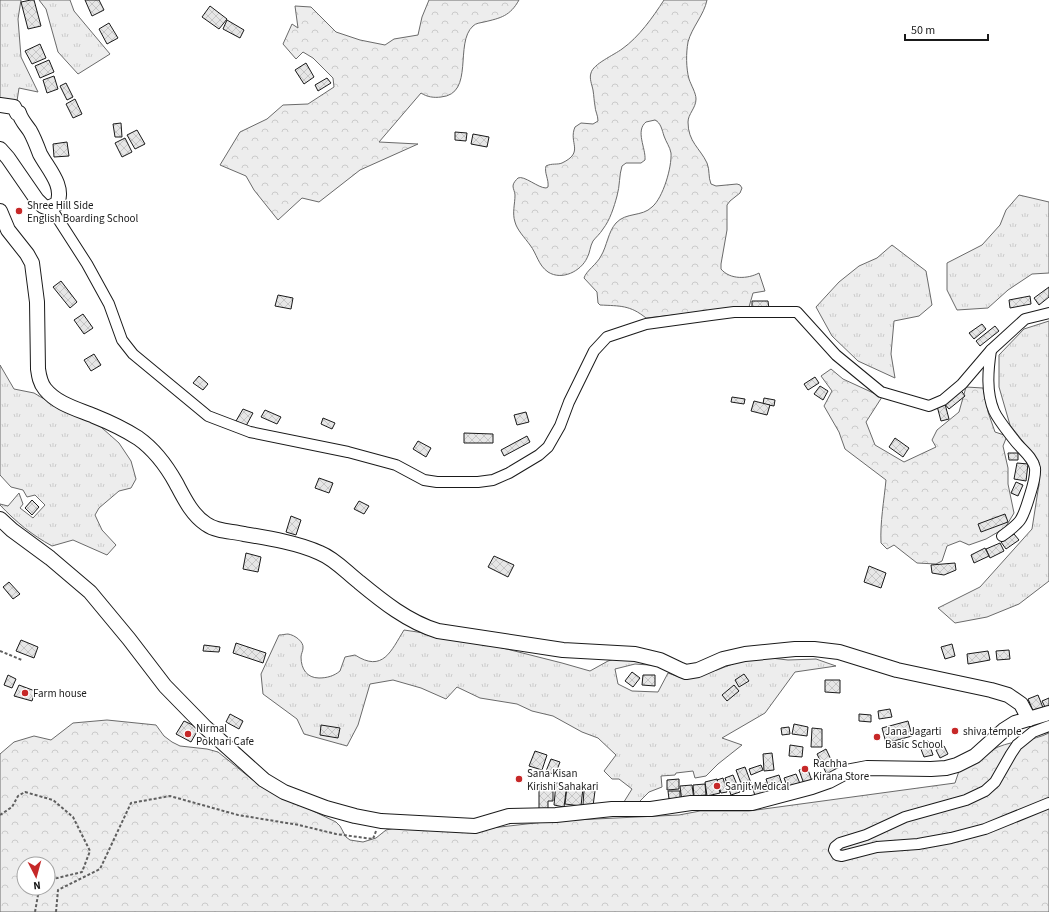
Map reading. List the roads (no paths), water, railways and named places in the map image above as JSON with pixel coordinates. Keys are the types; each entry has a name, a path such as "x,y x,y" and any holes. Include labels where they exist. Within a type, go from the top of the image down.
{"street":[{"path":"0,105 14,107 17,113 19,113 21,119 31,132 41,155 57,184 59,198 56,204 51,208"},
{"path":"0,149 37,200 43,206 51,208 109,304 122,340 133,354 208,416 250,432 348,452 396,464 424,480 437,482 478,482 493,480 509,473 539,455 548,447 560,426 594,351 606,337 646,324 734,312 797,312 836,355 881,392 928,406 943,400 962,384 991,350 1025,319 1049,313"},
{"path":"0,211 8,230 27,254 32,263 37,302 38,369 40,381 44,389 50,395 62,402 116,426 137,437 150,447 163,462 188,504 201,520 209,526 225,531 283,542 319,552 334,561 400,613 419,624 438,631 563,650 635,654 660,660 686,672 698,670 723,659 745,654 795,649 839,652 897,670 1008,695 1021,704 1029,719"},
{"path":"991,350 988,372 990,395 994,412 1032,461 1035,468 1035,479 1024,517 1016,526 1002,536"},
{"path":"0,519 12,530 50,558 90,592 165,686 205,727 264,780 284,792 326,808 381,821 475,826 509,816 556,815 651,808 691,803 752,802 812,787 829,781 846,772 867,768 931,769 946,768 957,765 976,756 1004,730 1015,724 1049,713"},
{"path":"1049,726 1034,732 1017,745 995,782 985,791 966,800 905,817 866,835 840,843 834,850 837,855 842,856 876,847 918,844 951,838 985,829 1049,803"}],"place":[{"name":"Shree Hill Side English Boarding School","path":"19,211"},
{"name":"Farm house","path":"25,693"},
{"name":"shiva temple","path":"955,731"},
{"name":"Nirmal Pokhari Cafe","path":"188,734"},
{"name":"Jana Jagarti Basic School","path":"877,737"},
{"name":"Rachha Kirana Store","path":"805,769"},
{"name":"Sana Kisan Kirishi Sahakari","path":"519,779"},
{"name":"Sanjit Medical","path":"717,786"}]}
